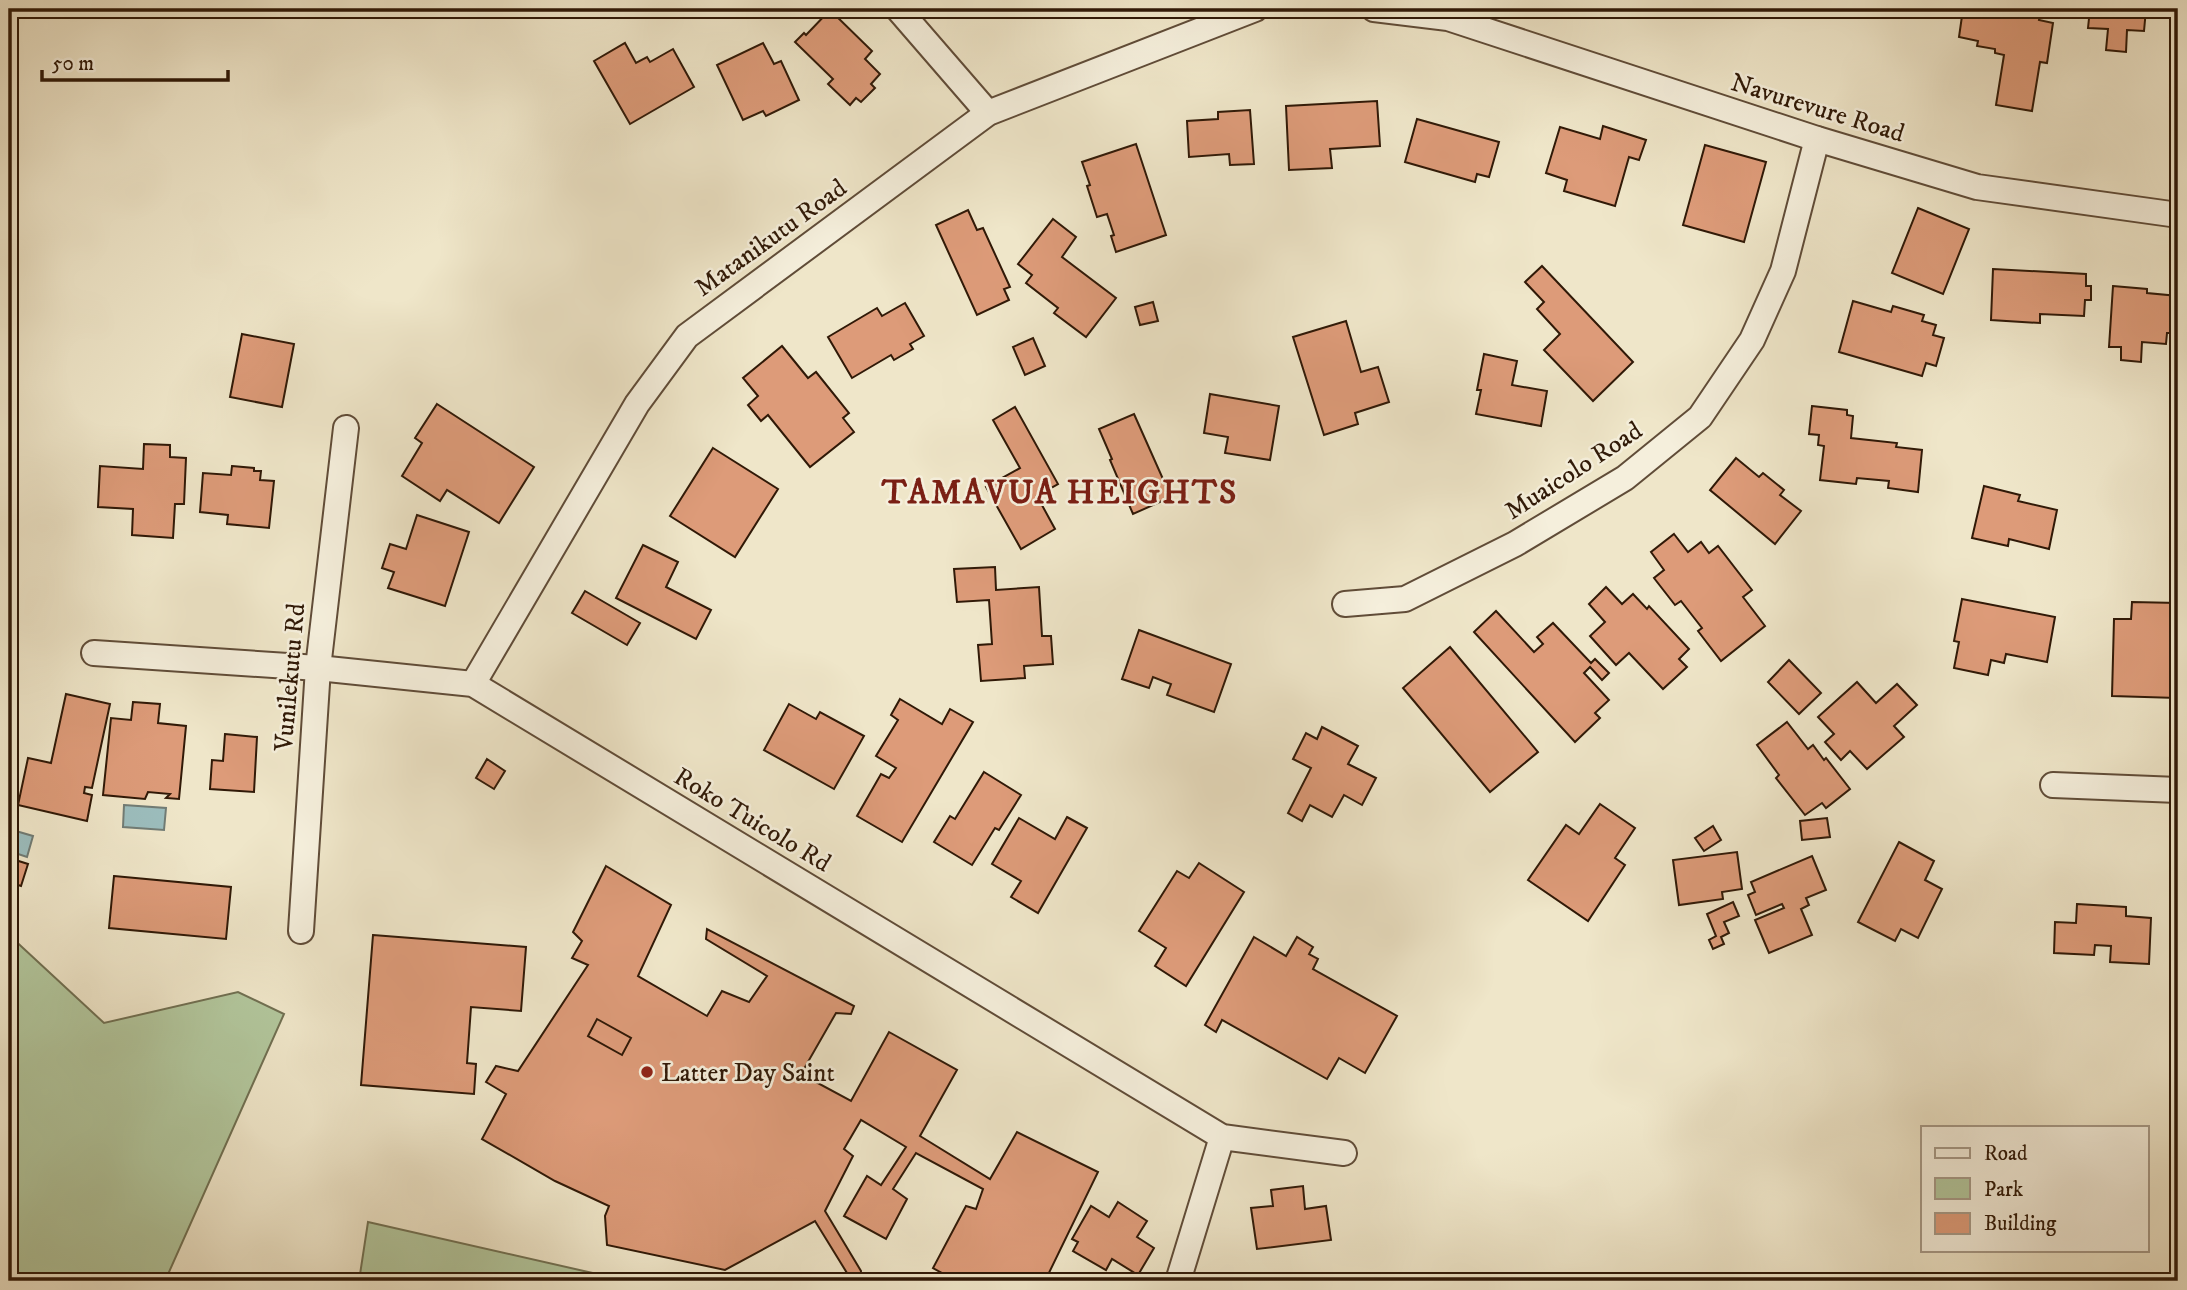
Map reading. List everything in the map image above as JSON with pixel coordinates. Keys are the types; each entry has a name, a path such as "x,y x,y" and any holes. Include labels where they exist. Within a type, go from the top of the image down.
{"street":[{"path":"898,9 988,113"},
{"name":"Matanikutu Road","path":"473,684 637,404 687,336 988,113 1255,9"},
{"path":"1374,9 1450,13"},
{"name":"Navurevure Road","path":"1450,13 1817,139 1976,187 2178,215"},
{"name":"Muaicolo Road","path":"1345,604 1405,599 1516,544 1625,478 1700,417 1752,340 1783,271 1817,139"},
{"name":"Vunilekutu Rd","path":"301,931 318,667 346,428"},
{"name":"Roko Tuicolo Rd","path":"94,653 318,667 473,684 1222,1137 1344,1153"},
{"path":"2053,785 2178,790"},
{"path":"1178,1281 1222,1137"}],"green space":[{"path":"9,935 104,1023 238,992 284,1014 165,1281 9,1281"},
{"path":"368,1222 628,1281 359,1281"}],"water":[{"path":"124,805 166,808 164,830 123,827"},
{"path":"9,829 33,836 27,857 9,851"}],"building":[{"path":"1963,9 2041,9 2039,20 2053,23 2047,63 2040,62 2032,111 1996,105 2004,55 1995,53 1995,49 1977,46 1978,41 1959,37"},
{"path":"2090,9 2146,9 2144,31 2127,30 2126,52 2106,50 2108,29 2088,28"},
{"path":"830,10 872,51 865,59 880,74 871,84 875,88 861,102 856,98 850,105 828,84 833,79 795,42 804,33 806,35"},
{"path":"2174,17 2178,18 2178,57 2171,56"},
{"path":"625,43 636,63 647,57 650,62 673,49 694,87 630,124 594,61"},
{"path":"763,43 774,64 781,61 799,100 766,116 763,111 743,120 717,65"},
{"path":"1377,101 1380,146 1330,149 1332,168 1289,170 1286,106"},
{"path":"1250,110 1254,164 1230,165 1229,154 1189,157 1187,121 1218,119 1218,112"},
{"path":"1417,119 1499,142 1489,177 1477,174 1475,182 1405,162"},
{"path":"1603,126 1646,140 1639,160 1629,157 1615,206 1564,191 1567,180 1546,173 1560,127 1600,139"},
{"path":"1136,144 1166,235 1116,252 1107,214 1097,217 1082,162"},
{"path":"1705,145 1766,162 1744,242 1683,225"},
{"path":"1918,208 1969,229 1943,294 1892,273"},
{"path":"968,210 977,230 983,228 1010,287 1004,289 1009,300 977,315 936,225"},
{"path":"1053,219 1076,237 1062,257 1116,298 1086,337 1054,313 1058,308 1026,283 1032,275 1018,264"},
{"path":"1542,266 1633,362 1593,401 1544,350 1560,334 1537,309 1544,302 1525,282"},
{"path":"1993,269 2086,274 2086,286 2091,286 2091,300 2085,300 2084,316 2040,314 2040,323 1991,320"},
{"path":"2113,286 2147,289 2147,293 2178,296 2177,333 2167,333 2166,344 2142,342 2141,362 2121,360 2121,347 2109,347"},
{"path":"1853,301 1891,312 1893,306 1924,315 1922,321 1936,325 1933,335 1944,338 1936,366 1926,363 1922,376 1839,352"},
{"path":"1153,302 1158,321 1140,325 1135,307"},
{"path":"905,303 924,336 910,344 913,349 894,360 891,355 852,378 828,337 877,308 882,316"},
{"path":"1346,321 1361,372 1378,367 1389,402 1355,413 1358,424 1324,435 1293,337"},
{"path":"242,334 294,344 282,407 230,397"},
{"path":"1033,338 1045,366 1025,375 1013,347"},
{"path":"782,346 808,378 816,372 849,413 843,418 854,432 810,467 768,415 761,421 748,405 758,396 743,378"},
{"path":"1484,354 1517,361 1512,385 1547,391 1541,426 1476,414 1481,390 1477,390"},
{"path":"1210,394 1279,406 1270,460 1225,453 1228,437 1204,433"},
{"path":"437,404 534,467 499,523 447,490 440,501 402,476 422,443 415,438"},
{"path":"1812,406 1847,410 1847,415 1853,416 1851,438 1897,443 1896,447 1922,450 1918,492 1888,488 1889,481 1857,478 1856,484 1820,480 1824,446 1818,445 1819,435 1809,434"},
{"path":"1015,407 1058,484 1037,496 1055,529 1021,549 986,487 1020,468 993,420"},
{"path":"1134,414 1171,497 1133,514 1099,429"},
{"path":"144,444 170,445 170,457 186,458 184,504 175,504 173,538 132,535 133,509 98,507 100,466 143,469"},
{"path":"713,448 778,489 735,557 670,516"},
{"path":"1736,458 1759,477 1763,473 1784,490 1780,495 1801,511 1775,544 1710,490"},
{"path":"232,466 254,468 254,471 261,471 260,480 274,481 269,528 227,524 228,515 200,512 203,473 231,475"},
{"path":"1984,486 2020,495 2018,501 2057,510 2049,549 2009,539 2008,546 1972,538"},
{"path":"417,515 469,532 445,606 388,588 394,572 382,568 390,544 406,549"},
{"path":"1674,534 1688,552 1701,542 1709,553 1718,546 1752,590 1743,597 1765,626 1721,661 1698,631 1702,628 1681,601 1675,605 1654,578 1664,570 1651,552"},
{"path":"643,545 678,562 666,587 711,610 696,639 616,598"},
{"path":"995,567 996,590 1039,587 1042,636 1051,636 1053,664 1024,666 1025,678 981,681 978,645 992,644 989,600 957,602 954,569"},
{"path":"1606,587 1622,604 1633,594 1647,609 1649,606 1689,649 1679,659 1687,667 1663,689 1629,653 1616,665 1590,636 1605,622 1589,604"},
{"path":"585,591 640,623 627,645 572,613"},
{"path":"1962,599 2055,617 2047,662 2006,654 2004,663 1991,660 1988,675 1954,668 1959,642 1954,641"},
{"path":"2132,602 2178,603 2177,698 2112,696 2114,619 2131,619"},
{"path":"1496,611 1534,652 1543,644 1537,637 1553,623 1591,663 1595,659 1609,673 1602,680 1590,667 1584,673 1609,700 1595,713 1600,718 1575,742 1474,632"},
{"path":"1139,630 1231,664 1214,712 1167,695 1171,684 1153,677 1149,688 1122,679"},
{"path":"1450,647 1538,752 1490,792 1403,688"},
{"path":"1789,660 1821,693 1799,714 1768,682"},
{"path":"1857,682 1876,703 1897,684 1917,705 1894,726 1904,737 1867,769 1850,751 1841,760 1825,742 1834,734 1818,717"},
{"path":"66,694 110,704 92,788 85,787 84,793 92,795 87,821 18,805 28,758 51,763"},
{"path":"900,699 942,724 950,709 973,722 902,842 857,816 881,774 889,778 896,768 876,756 898,720 891,715"},
{"path":"133,702 160,704 158,723 186,726 179,799 166,798 170,794 148,792 145,799 103,795 111,718 131,720"},
{"path":"789,704 816,719 820,712 864,736 834,789 764,750"},
{"path":"1787,722 1808,749 1813,745 1824,760 1826,758 1850,789 1826,808 1822,803 1805,815 1776,778 1779,775 1757,745"},
{"path":"1322,727 1358,746 1348,764 1376,778 1362,805 1344,795 1332,817 1310,805 1302,821 1288,813 1311,768 1293,759 1306,733 1317,739"},
{"path":"225,734 257,737 254,792 210,789 212,760 223,761"},
{"path":"487,759 505,771 494,789 476,778"},
{"path":"984,772 1021,795 999,830 995,828 972,865 934,842 950,816 955,819"},
{"path":"1600,804 1635,828 1615,858 1625,865 1588,921 1528,880 1566,825 1579,834"},
{"path":"1067,817 1087,828 1038,913 1011,897 1021,881 992,864 1019,818 1055,839"},
{"path":"1827,818 1830,837 1802,840 1800,821"},
{"path":"1713,826 1721,840 1704,851 1695,838"},
{"path":"1899,842 1934,861 1925,880 1942,889 1918,938 1901,929 1895,941 1858,922"},
{"path":"1737,852 1742,889 1722,892 1723,899 1679,905 1673,860"},
{"path":"1812,856 1826,890 1806,898 1809,905 1801,909 1812,935 1769,953 1755,920 1784,908 1782,904 1756,915 1748,895 1755,892 1751,882"},
{"path":"9,858 28,864 21,886 9,882"},
{"path":"1199,863 1244,892 1186,986 1155,966 1166,948 1139,931 1177,871 1189,878"},
{"name":"Latter Day Saint","path":"606,866 671,905 638,976 707,1016 722,991 749,1002 767,976 706,939 707,929 854,1006 851,1014 836,1013 801,1074 851,1101 889,1032 957,1070 920,1136 990,1179 1017,1132 1098,1172 1045,1281 956,1281 933,1268 966,1206 976,1209 983,1189 916,1153 893,1189 907,1199 886,1239 844,1216 867,1176 881,1185 906,1147 861,1120 844,1149 853,1156 825,1211 861,1271 860,1281 846,1281 847,1273 815,1221 725,1270 607,1245 605,1216 609,1206 555,1181 482,1139 506,1094 486,1082 496,1066 518,1071 588,965 572,958 582,941 573,932"},
{"path":"114,876 231,887 226,939 109,928"},
{"path":"1733,902 1739,916 1724,922 1729,933 1721,937 1724,944 1713,949 1709,940 1716,936 1707,914"},
{"path":"2077,904 2126,907 2126,916 2151,918 2149,964 2110,962 2111,946 2095,945 2094,955 2054,953 2055,922 2076,923"},
{"path":"373,935 526,947 521,1011 471,1007 467,1063 476,1064 474,1094 361,1085"},
{"path":"1254,937 1286,956 1297,937 1313,947 1309,954 1318,959 1313,969 1397,1016 1365,1073 1339,1058 1327,1079 1222,1020 1216,1032 1205,1025"},
{"path":"597,1019 631,1038 622,1055 588,1036"},
{"path":"1303,1186 1305,1209 1326,1206 1331,1240 1257,1249 1251,1208 1273,1206 1271,1190"},
{"path":"1118,1202 1147,1221 1137,1237 1154,1248 1138,1275 1112,1259 1106,1270 1073,1251 1078,1242 1072,1239 1091,1206 1109,1217"},
{"path":"254,1274 290,1279 290,1281 253,1281"}],"place":[{"name":"Latter Day Saint","path":"647,1072"}],"district":[{"name":"TAMAVUA HEIGHTS","path":"1060,491"}]}
